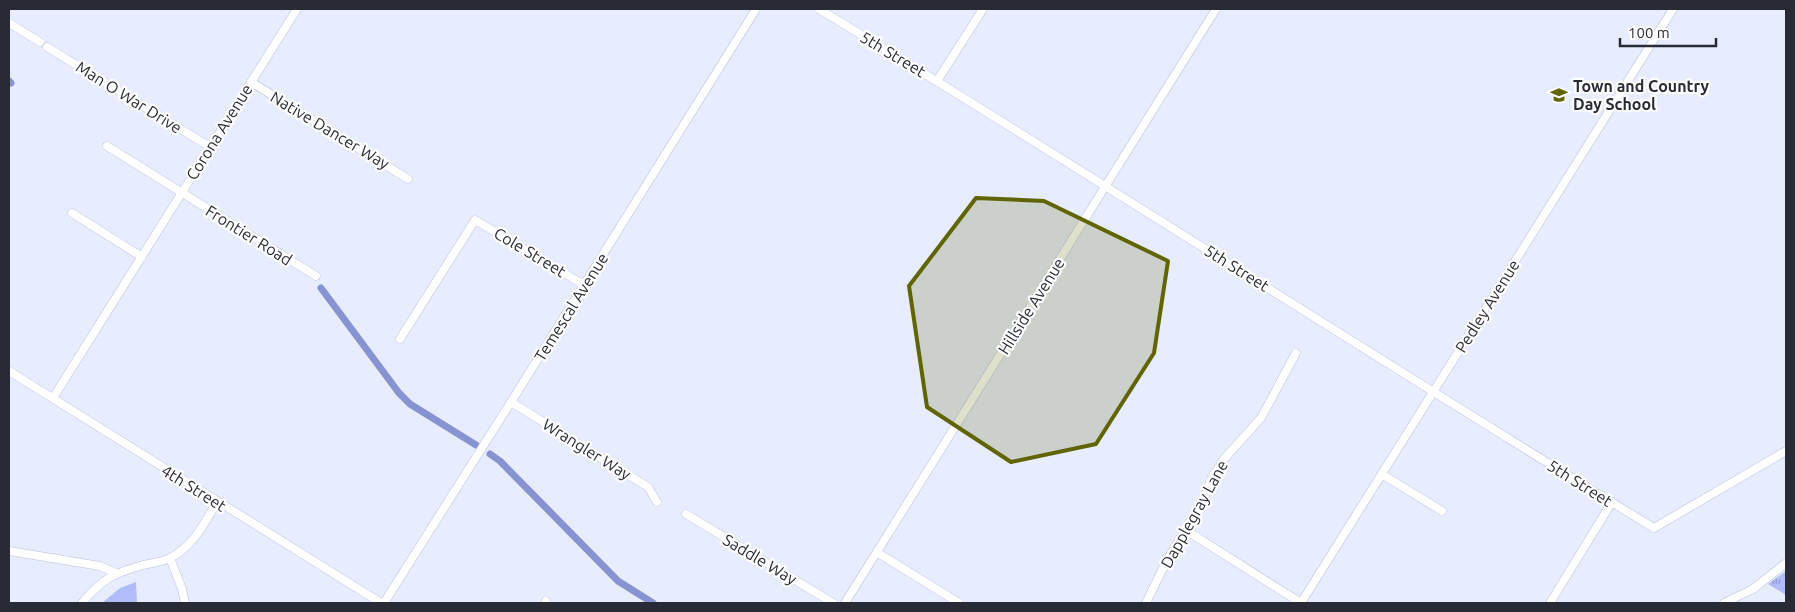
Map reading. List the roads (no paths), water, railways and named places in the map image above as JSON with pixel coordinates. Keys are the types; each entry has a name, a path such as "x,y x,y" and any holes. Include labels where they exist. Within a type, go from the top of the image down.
{"street":[{"name":"Corona Avenue","path":"53,398 297,9"},
{"name":"Temescal Avenue","path":"382,603 511,402 756,9"},
{"name":"5th Street","path":"819,9 1106,185 1654,528 1786,451"},
{"path":"938,81 983,9"},
{"name":"Hillside Avenue","path":"846,603 1216,9"},
{"name":"Pedley Avenue","path":"1301,603 1673,9"},
{"path":"9,23 40,42"},
{"name":"Man O War Drive","path":"48,47 210,147"},
{"name":"Native Dancer Way","path":"251,82 408,179"},
{"name":"Frontier Road","path":"106,146 316,276"},
{"path":"72,213 142,256"},
{"name":"Cole Street","path":"400,339 475,220 584,285"},
{"name":"Dapplegray Lane","path":"1146,603 1184,530 1204,498 1212,477 1224,459 1262,418 1296,353"},
{"name":"4th Street","path":"9,371 382,603"},
{"name":"Wrangler Way","path":"511,402 648,487 657,502"},
{"path":"1383,474 1442,511"},
{"path":"82,603 103,582 116,573 170,558 197,535 218,502"},
{"path":"1550,603 1612,502"},
{"name":"Saddle Way","path":"686,514 833,603"},
{"path":"1184,530 1301,603"},
{"path":"9,551 100,566 116,573"},
{"path":"878,553 960,603"},
{"path":"170,558 182,589 185,603"},
{"path":"1724,603 1753,588 1786,563"}],"waterway":[{"path":"321,288 399,393 410,404 476,445"},
{"path":"490,454 500,461 618,581 653,603"}],"place":[{"name":"Town and Country Day School","path":"1559,95"}]}
